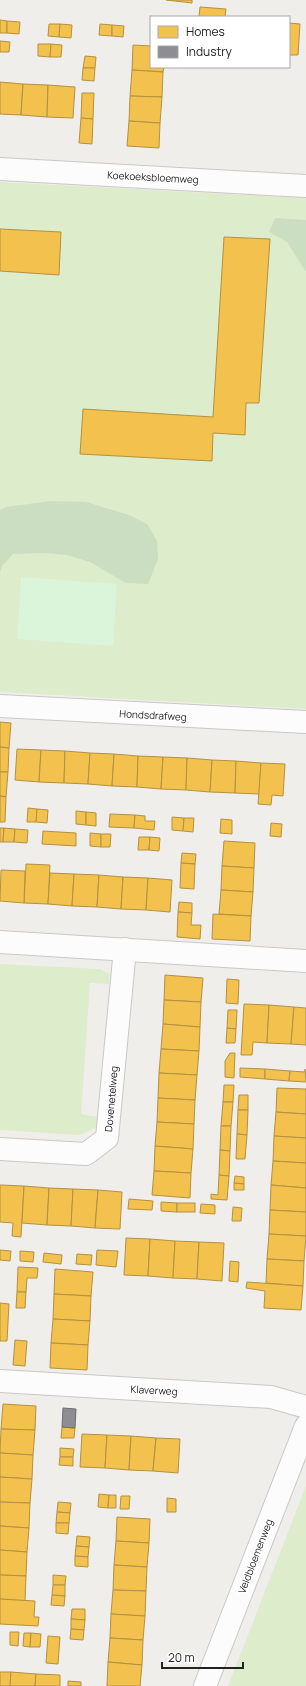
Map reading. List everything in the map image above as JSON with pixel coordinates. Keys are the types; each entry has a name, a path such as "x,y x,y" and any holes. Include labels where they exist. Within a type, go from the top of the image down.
{"street":[{"name":"Koekoeksbloemweg","path":"0,169 306,186"},
{"name":"Hondsdrafweg","path":"0,706 306,722"},
{"path":"0,942 306,962"},
{"name":"Dovenetelweg","path":"0,1149 86,1154 107,1138 125,949"},
{"name":"Klaverweg","path":"0,1381 270,1397 306,1407"},
{"name":"Veldbloemenweg","path":"205,1686 306,1426"}],"green space":[{"path":"0,182 306,198 306,709 0,692"},
{"path":"275,218 306,220 306,272 287,242 269,232"},
{"path":"51,501 86,502 129,515 147,524 157,541 158,559 148,584 126,583 90,562 67,555 43,553 13,554 2,566 0,572 0,510 6,507"},
{"path":"21,577 117,584 113,646 17,639"},
{"path":"0,964 100,969 109,974 110,984 90,983 81,1114 99,1117 98,1127 79,1135 0,1130"},
{"path":"306,1486 306,1686 228,1686"}],"building: Homes":[{"path":"166,0 192,0 192,3"},
{"path":"200,7 226,9 225,16 199,16"},
{"path":"0,20 7,21 7,33 0,33"},
{"path":"7,21 20,22 19,34 7,33"},
{"path":"290,23 300,24 298,55 290,55"},
{"path":"49,24 60,24 59,37 48,36"},
{"path":"60,24 72,25 71,38 59,37"},
{"path":"100,24 112,25 112,36 99,35"},
{"path":"112,25 124,26 123,37 112,36"},
{"path":"0,41 10,42 9,52 0,52"},
{"path":"38,44 51,44 50,57 38,56"},
{"path":"51,44 62,45 61,57 50,57"},
{"path":"133,45 150,46 150,68 164,68 163,72 132,70"},
{"path":"85,56 96,57 95,68 83,68"},
{"path":"83,68 95,68 94,81 82,80"},
{"path":"132,70 163,72 162,97 130,96"},
{"path":"0,82 23,84 21,115 0,114"},
{"path":"23,84 48,85 47,117 21,115"},
{"path":"48,85 75,87 73,118 47,117"},
{"path":"82,93 94,93 93,119 81,118"},
{"path":"130,96 162,97 160,123 129,121"},
{"path":"81,118 93,119 92,144 79,143"},
{"path":"129,121 160,123 159,148 127,146"},
{"path":"0,229 61,232 59,275 0,271"},
{"path":"224,237 270,239 259,403 246,403 245,435 213,433 212,461 80,454 83,409 213,417"},
{"path":"0,722 11,723 9,748 0,747"},
{"path":"0,747 9,748 8,772 0,772"},
{"path":"17,749 41,750 39,782 15,780"},
{"path":"41,750 65,751 64,783 39,782"},
{"path":"65,751 90,753 88,784 64,783"},
{"path":"90,753 114,754 112,786 88,784"},
{"path":"114,754 138,756 137,787 112,786"},
{"path":"138,756 163,757 161,789 137,787"},
{"path":"163,757 187,758 186,790 161,789"},
{"path":"187,758 212,760 210,792 186,790"},
{"path":"212,760 236,761 235,793 210,792"},
{"path":"236,761 261,763 259,794 235,793"},
{"path":"261,763 285,764 283,796 272,795 271,805 258,804"},
{"path":"0,772 8,772 6,797 0,796"},
{"path":"0,796 6,797 5,822 0,822"},
{"path":"28,808 37,809 36,822 27,822"},
{"path":"37,809 48,810 47,823 36,822"},
{"path":"76,811 86,812 86,825 76,824"},
{"path":"86,812 96,813 96,826 86,825"},
{"path":"110,814 135,815 134,828 109,827"},
{"path":"135,815 145,816 145,821 155,821 154,830 134,828"},
{"path":"172,817 184,818 183,831 172,830"},
{"path":"184,818 194,818 193,832 183,831"},
{"path":"221,819 232,820 232,834 220,833"},
{"path":"271,823 282,824 281,837 270,836"},
{"path":"0,828 4,828 3,842 0,842"},
{"path":"4,828 15,829 14,842 3,842"},
{"path":"15,829 28,830 27,843 14,842"},
{"path":"43,831 76,833 76,846 42,844"},
{"path":"90,833 101,834 101,847 90,846"},
{"path":"101,834 111,834 110,847 101,847"},
{"path":"139,837 150,837 149,850 138,850"},
{"path":"150,837 160,838 159,851 149,850"},
{"path":"224,841 255,843 254,868 222,866"},
{"path":"182,853 196,854 195,864 181,863"},
{"path":"181,863 195,864 194,889 180,888"},
{"path":"26,864 50,865 48,904 24,903"},
{"path":"222,866 254,868 253,892 221,890"},
{"path":"1,870 25,871 24,903 0,901"},
{"path":"50,873 74,874 72,906 48,904"},
{"path":"74,874 99,875 97,907 72,906"},
{"path":"99,875 123,877 121,909 97,907"},
{"path":"123,877 148,878 146,910 121,909"},
{"path":"148,878 172,880 170,912 146,910"},
{"path":"221,890 253,892 251,916 219,914"},
{"path":"179,902 192,903 192,913 178,912"},
{"path":"178,912 192,913 191,925 201,925 200,939 177,937"},
{"path":"213,914 251,916 250,941 212,939"},
{"path":"165,975 203,978 201,1002 164,1000"},
{"path":"227,979 239,980 238,1004 226,1003"},
{"path":"164,1000 201,1002 200,1027 163,1024"},
{"path":"244,1004 269,1005 267,1043 253,1042 252,1055 241,1055"},
{"path":"269,1005 294,1007 291,1044 267,1043"},
{"path":"294,1007 306,1008 306,1045 291,1044"},
{"path":"228,1010 237,1010 236,1029 227,1028"},
{"path":"163,1024 200,1027 199,1051 161,1049"},
{"path":"227,1028 236,1029 235,1043 226,1043"},
{"path":"161,1049 199,1051 197,1075 159,1073"},
{"path":"230,1053 235,1053 234,1078 225,1077 225,1061"},
{"path":"240,1068 265,1069 265,1079 240,1077"},
{"path":"265,1069 290,1071 289,1081 265,1079"},
{"path":"305,1069 306,1082 289,1081 290,1071 305,1072"},
{"path":"159,1073 197,1075 195,1100 158,1098"},
{"path":"224,1085 234,1085 233,1102 223,1102"},
{"path":"277,1088 306,1089 306,1114 276,1112"},
{"path":"239,1095 248,1095 248,1110 238,1110"},
{"path":"158,1098 195,1100 194,1124 157,1122"},
{"path":"223,1102 233,1102 231,1126 221,1126"},
{"path":"238,1110 248,1110 247,1135 237,1134"},
{"path":"276,1112 306,1114 306,1138 274,1136"},
{"path":"157,1122 194,1124 193,1149 155,1146"},
{"path":"221,1126 231,1126 230,1151 220,1150"},
{"path":"237,1134 247,1135 245,1159 236,1159"},
{"path":"274,1136 306,1138 306,1163 273,1161"},
{"path":"155,1146 193,1149 191,1173 154,1171"},
{"path":"220,1150 230,1151 229,1176 219,1175"},
{"path":"273,1161 306,1163 306,1188 271,1185"},
{"path":"154,1171 191,1173 190,1198 152,1195"},
{"path":"219,1175 229,1176 227,1200 211,1199 211,1194 218,1195"},
{"path":"235,1176 244,1177 244,1184 234,1183"},
{"path":"234,1183 244,1184 244,1190 234,1190"},
{"path":"0,1185 24,1186 21,1237 12,1236 13,1223 0,1222"},
{"path":"271,1185 306,1188 306,1212 270,1210"},
{"path":"24,1186 49,1188 47,1225 22,1223"},
{"path":"49,1188 73,1189 71,1226 47,1225"},
{"path":"73,1189 98,1190 95,1228 71,1226"},
{"path":"98,1190 122,1192 120,1229 95,1228"},
{"path":"129,1199 153,1201 152,1210 128,1209"},
{"path":"161,1202 177,1203 177,1212 161,1211"},
{"path":"177,1203 195,1203 195,1212 177,1212"},
{"path":"201,1204 215,1205 215,1214 200,1213"},
{"path":"233,1207 242,1208 241,1221 232,1221"},
{"path":"270,1210 306,1212 306,1236 269,1234"},
{"path":"269,1234 306,1236 304,1261 267,1259"},
{"path":"126,1238 150,1239 148,1276 124,1275"},
{"path":"150,1239 175,1241 173,1278 148,1276"},
{"path":"175,1241 199,1242 197,1279 173,1278"},
{"path":"199,1242 224,1243 222,1281 197,1279"},
{"path":"0,1250 11,1251 10,1261 0,1260"},
{"path":"97,1250 118,1251 116,1267 96,1265"},
{"path":"20,1251 34,1252 33,1262 20,1261"},
{"path":"44,1253 62,1255 61,1264 43,1262"},
{"path":"77,1254 92,1255 91,1265 76,1264"},
{"path":"267,1259 304,1261 303,1286 266,1283"},
{"path":"230,1261 239,1262 238,1282 229,1281"},
{"path":"18,1267 38,1268 37,1278 27,1278 26,1292 17,1292"},
{"path":"55,1269 93,1272 91,1296 54,1294"},
{"path":"247,1282 303,1286 301,1310 264,1308 265,1291 246,1288"},
{"path":"17,1292 26,1292 25,1308 16,1308"},
{"path":"54,1294 91,1296 90,1321 53,1319"},
{"path":"0,1303 9,1304 7,1341 0,1341"},
{"path":"53,1319 90,1321 88,1345 51,1343"},
{"path":"15,1340 27,1341 25,1366 13,1365"},
{"path":"51,1343 88,1345 87,1370 50,1368"},
{"path":"3,1404 36,1406 35,1430 1,1429"},
{"path":"62,1427 75,1428 74,1438 61,1438"},
{"path":"1,1429 35,1430 33,1455 0,1453"},
{"path":"82,1434 107,1435 105,1468 80,1467"},
{"path":"107,1435 131,1436 129,1470 105,1468"},
{"path":"131,1436 156,1438 153,1471 129,1470"},
{"path":"156,1438 180,1439 178,1473 153,1471"},
{"path":"60,1448 74,1449 73,1457 60,1457"},
{"path":"0,1453 33,1455 32,1479 0,1477"},
{"path":"60,1457 73,1457 73,1466 59,1465"},
{"path":"0,1477 32,1479 30,1503 0,1502"},
{"path":"99,1494 109,1495 108,1508 98,1507"},
{"path":"109,1495 116,1495 116,1508 108,1508"},
{"path":"121,1496 130,1496 129,1509 120,1509"},
{"path":"167,1498 176,1499 176,1512 167,1512"},
{"path":"0,1502 30,1503 29,1528 0,1526"},
{"path":"58,1502 71,1503 70,1513 57,1512"},
{"path":"57,1512 70,1513 69,1523 56,1523"},
{"path":"117,1517 150,1519 149,1543 116,1541"},
{"path":"56,1523 69,1523 68,1534 56,1533"},
{"path":"0,1526 29,1528 27,1552 0,1550"},
{"path":"77,1536 90,1537 89,1547 76,1546"},
{"path":"116,1541 149,1543 147,1567 114,1565"},
{"path":"76,1546 89,1547 88,1557 75,1556"},
{"path":"0,1550 27,1552 26,1576 0,1575"},
{"path":"75,1556 88,1557 88,1567 75,1566"},
{"path":"114,1565 147,1567 146,1591 113,1590"},
{"path":"0,1575 26,1576 25,1601 0,1599"},
{"path":"53,1575 66,1576 65,1585 53,1585"},
{"path":"53,1585 65,1585 65,1596 52,1595"},
{"path":"113,1590 146,1591 145,1616 111,1614"},
{"path":"52,1595 65,1596 64,1606 51,1605"},
{"path":"0,1599 35,1601 34,1617 39,1617 38,1626 0,1624"},
{"path":"72,1609 85,1609 85,1620 71,1619"},
{"path":"111,1614 145,1616 143,1640 110,1638"},
{"path":"71,1619 85,1620 84,1630 71,1629"},
{"path":"71,1629 84,1630 83,1640 70,1639"},
{"path":"10,1632 19,1632 18,1646 10,1645"},
{"path":"24,1633 31,1633 30,1647 23,1646"},
{"path":"31,1633 41,1634 40,1647 30,1647"},
{"path":"48,1636 60,1637 58,1664 46,1663"},
{"path":"110,1638 143,1640 142,1665 108,1662"},
{"path":"108,1662 142,1665 140,1686 107,1686"},
{"path":"0,1672 11,1672 10,1686 0,1686"},
{"path":"11,1672 36,1674 35,1686 10,1686"},
{"path":"36,1674 60,1675 60,1686 35,1686"},
{"path":"68,1681 81,1682 81,1686 68,1686"}],"building: Industry":[{"path":"63,1408 76,1409 75,1428 62,1427"}]}
